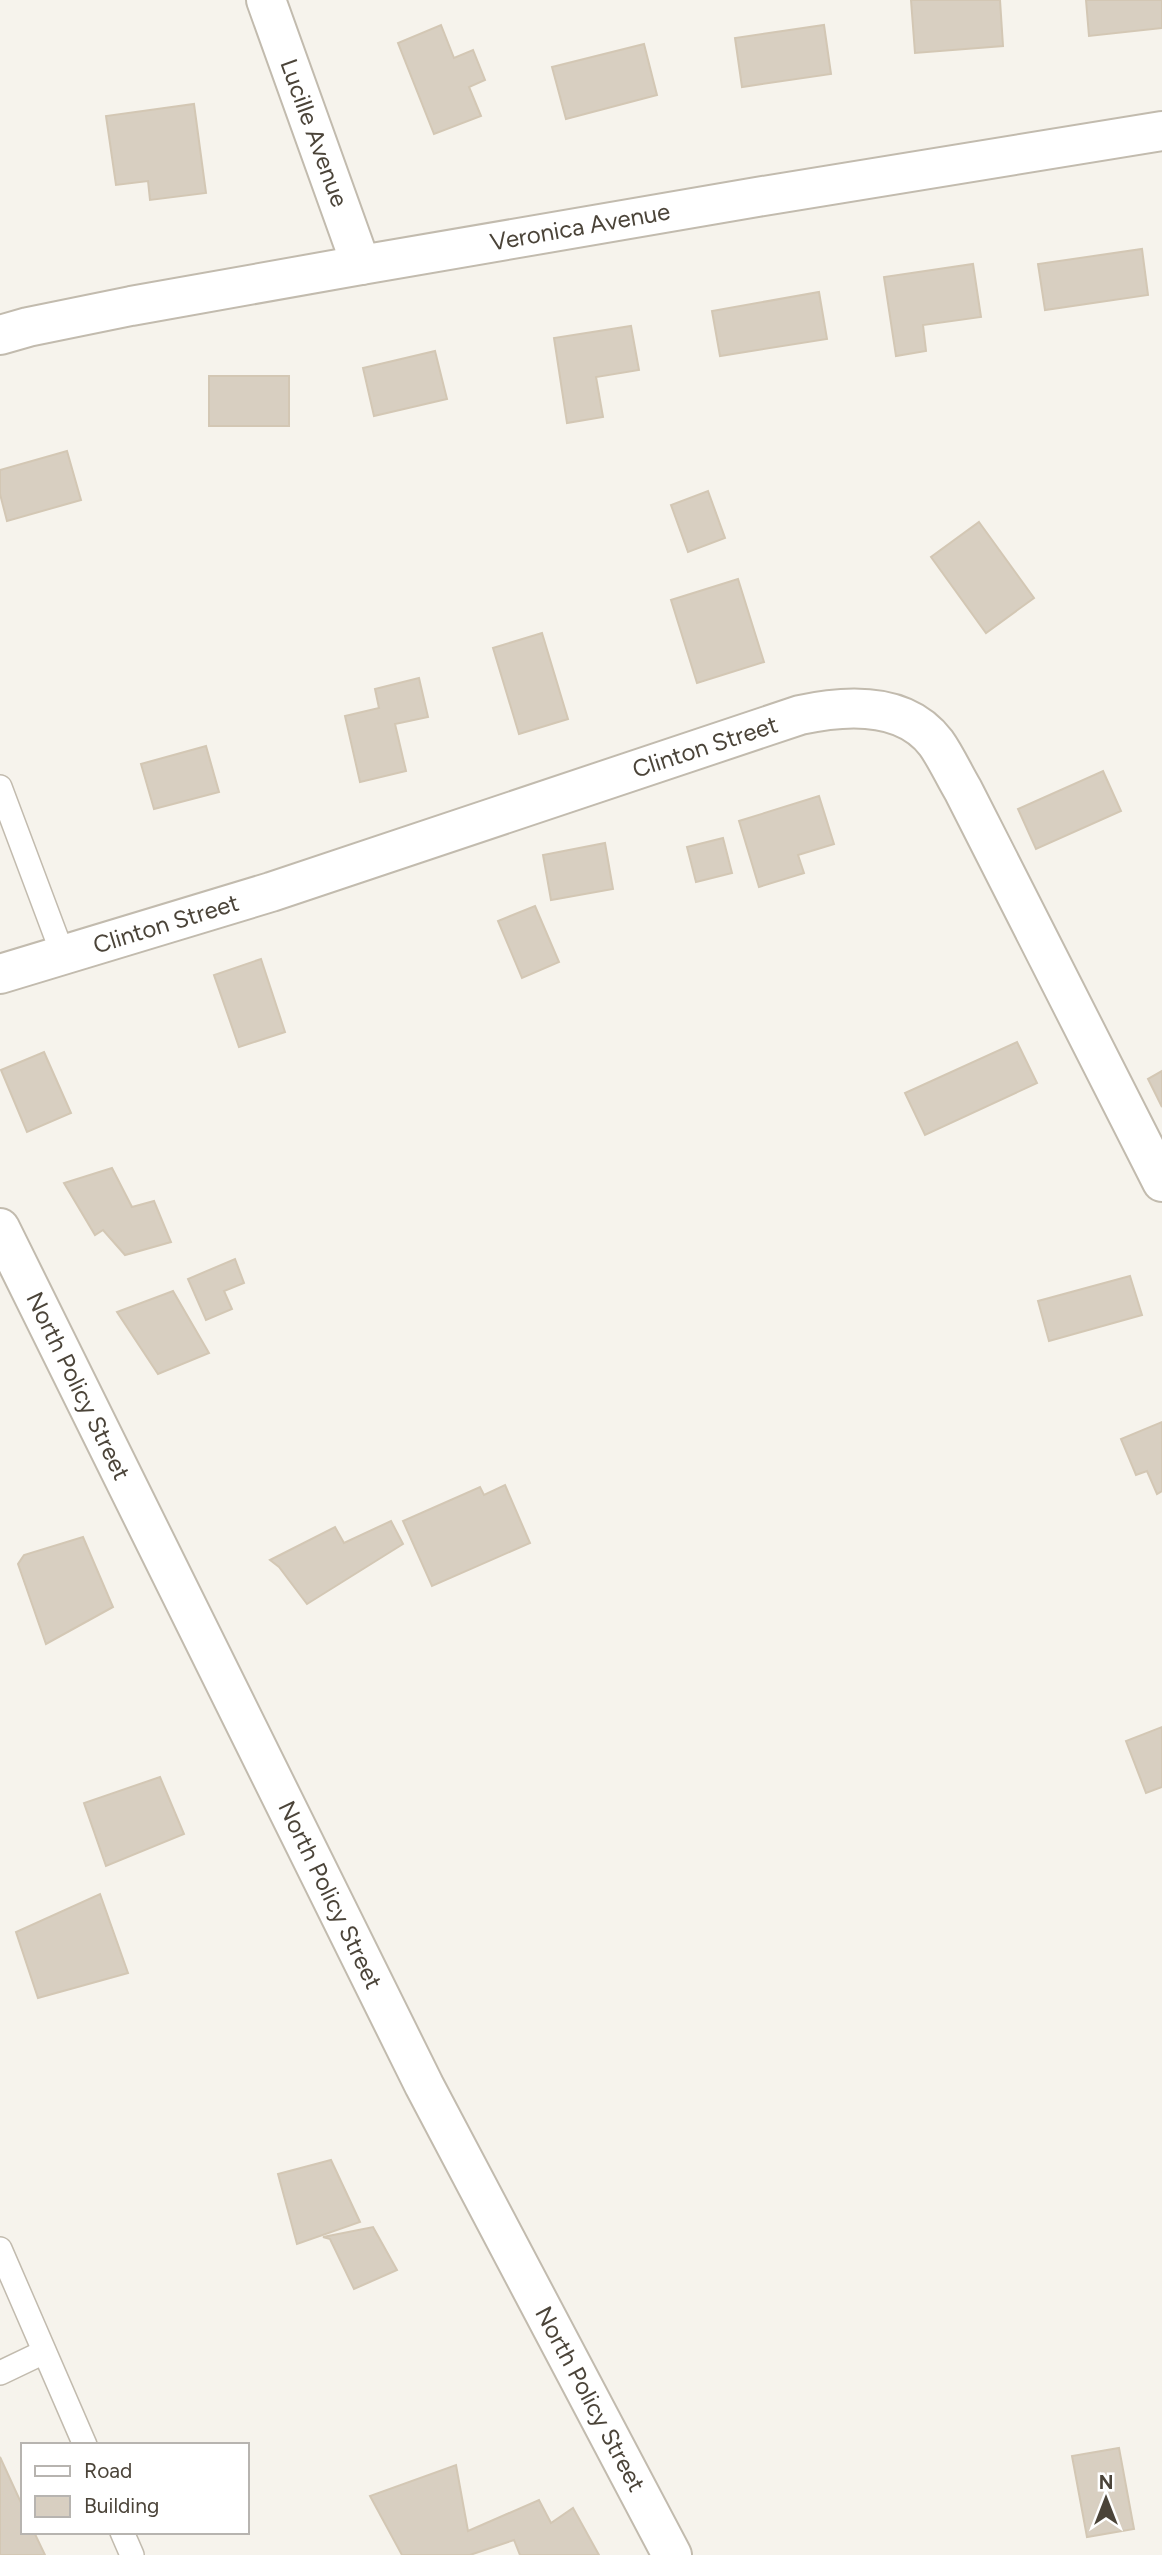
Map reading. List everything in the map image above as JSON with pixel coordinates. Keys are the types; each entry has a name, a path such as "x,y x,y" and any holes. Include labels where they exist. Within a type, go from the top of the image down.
{"street":[{"name":"Lucille Avenue","path":"266,0 361,265"},
{"name":"Veronica Avenue","path":"0,335 131,306 361,265 770,194 1162,131"},
{"name":"Clinton Street","path":"0,974 271,892 800,715 851,708 891,712 917,725 935,742 942,754 1004,868 1162,1182"},
{"name":"North Policy Street","path":"0,1228 424,2085 672,2555"}],"lane":[{"path":"0,787 63,955"},
{"path":"0,2249 84,2443"},
{"path":"0,2373 44,2352"},
{"path":"123,2534 132,2555"}],"building":[{"path":"911,0 1000,0 1003,46 915,53"},
{"path":"1086,0 1162,0 1162,28 1089,36"},
{"path":"441,25 454,58 473,50 485,80 469,87 481,116 434,134 398,43"},
{"path":"824,25 831,74 742,87 735,38"},
{"path":"644,44 657,95 566,119 552,67"},
{"path":"194,104 206,193 150,200 148,181 116,185 106,116"},
{"path":"1142,249 1148,295 1045,310 1038,264"},
{"path":"973,264 981,317 923,325 926,351 896,356 884,277"},
{"path":"819,292 827,339 720,356 712,311"},
{"path":"631,326 639,370 596,377 603,417 567,423 554,338"},
{"path":"435,351 447,399 374,416 363,368"},
{"path":"209,376 289,376 289,426 209,426"},
{"path":"67,451 81,500 7,521 0,494 0,470"},
{"path":"708,491 725,538 688,552 671,505"},
{"path":"979,522 1034,598 986,633 931,557"},
{"path":"738,579 764,662 697,683 671,600"},
{"path":"542,633 568,719 519,734 493,648"},
{"path":"419,678 428,717 395,724 406,771 360,782 345,716 379,708 375,689"},
{"path":"206,746 219,792 154,809 141,764"},
{"path":"1103,771 1121,811 1036,849 1018,809"},
{"path":"819,796 834,844 798,855 804,873 759,887 739,821"},
{"path":"723,838 732,873 696,882 687,847"},
{"path":"605,843 613,889 551,900 543,855"},
{"path":"535,906 559,962 522,978 498,921"},
{"path":"261,959 285,1032 239,1047 214,975"},
{"path":"1017,1042 1037,1083 925,1135 905,1093"},
{"path":"44,1052 71,1113 27,1132 1,1070"},
{"path":"1162,1071 1162,1107 1148,1079"},
{"path":"112,1168 132,1207 154,1201 171,1242 125,1255 103,1230 95,1235 64,1183"},
{"path":"235,1259 244,1283 224,1291 232,1309 206,1320 188,1279"},
{"path":"1130,1276 1142,1315 1049,1341 1038,1301"},
{"path":"173,1291 209,1353 158,1374 117,1312"},
{"path":"1162,1422 1162,1491 1157,1494 1147,1471 1136,1475 1121,1439"},
{"path":"505,1485 530,1543 432,1586 403,1521 480,1487 484,1495"},
{"path":"391,1521 403,1544 307,1604 279,1567 270,1560 335,1527 344,1543"},
{"path":"83,1537 113,1607 46,1644 18,1564 24,1555"},
{"path":"1162,1727 1162,1787 1146,1793 1126,1741"},
{"path":"160,1777 184,1834 106,1866 84,1803"},
{"path":"100,1894 128,1973 38,1998 16,1932"},
{"path":"331,2160 360,2222 297,2244 278,2174"},
{"path":"373,2227 397,2270 354,2289 330,2239 323,2237"},
{"path":"1119,2448 1134,2529 1087,2537 1072,2456"},
{"path":"0,2457 21,2503 21,2534 35,2534 45,2555 0,2555"},
{"path":"456,2465 468,2531 539,2500 551,2523 573,2508 599,2555 520,2555 514,2540 470,2555 402,2555 370,2496"}]}
